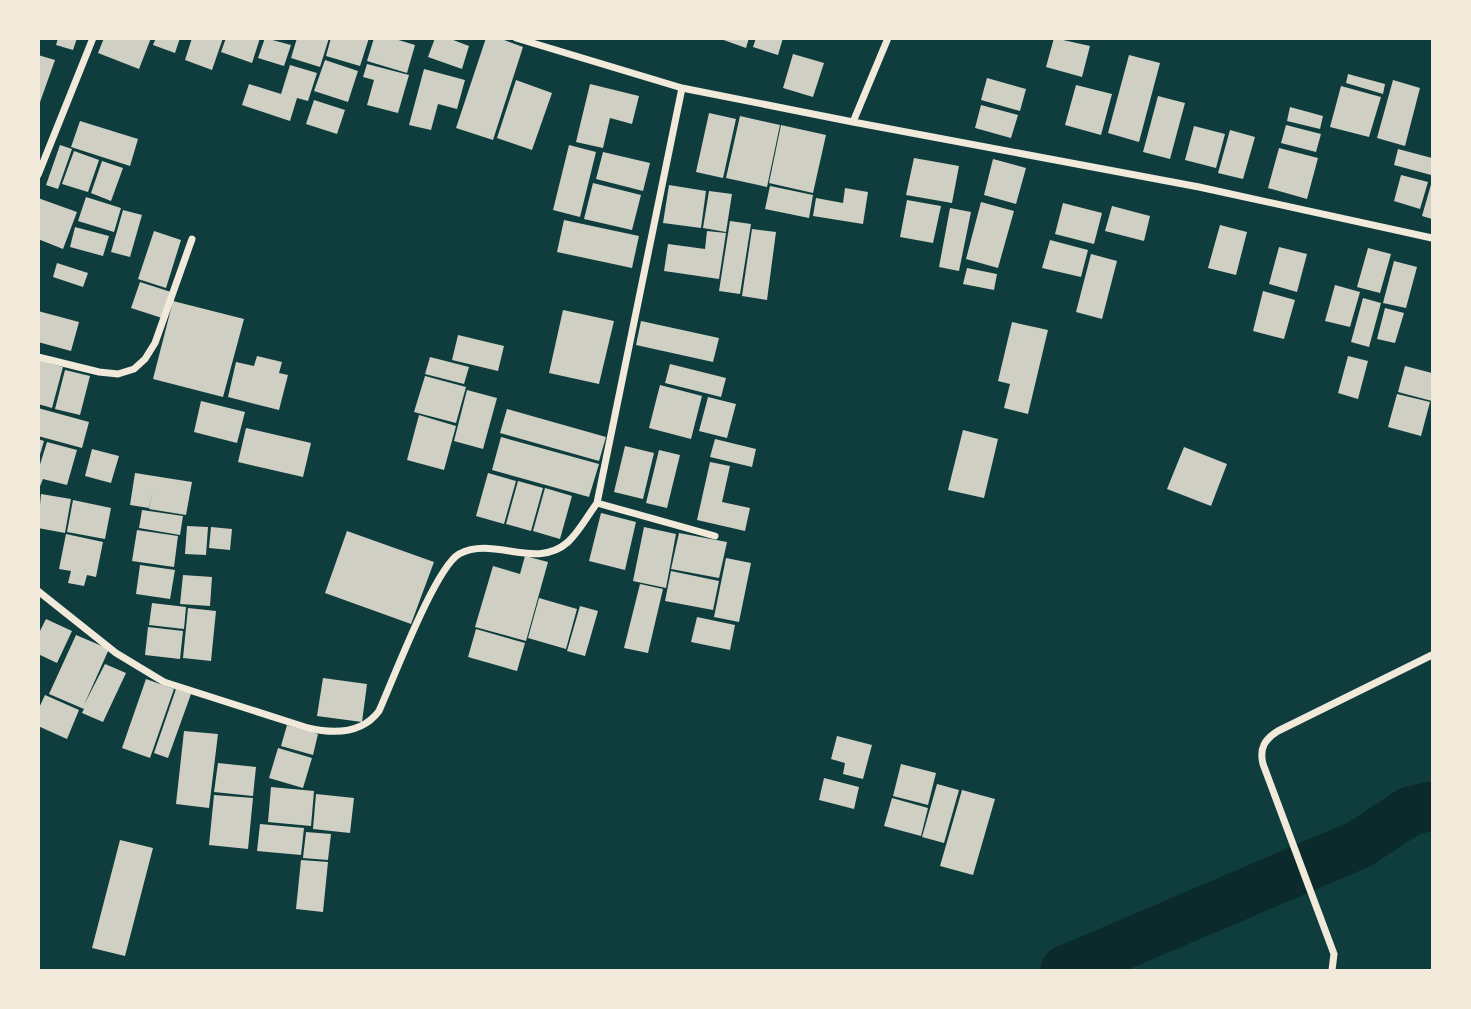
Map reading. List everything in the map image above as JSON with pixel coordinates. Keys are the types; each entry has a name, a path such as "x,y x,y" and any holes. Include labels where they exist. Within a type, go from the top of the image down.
{"street":[{"path":"38,175 93,38"},
{"path":"516,38 682,88 1199,187 1433,238"},
{"path":"853,122 888,38"},
{"path":"38,591 116,653 164,682 308,728 332,733 352,730 372,722 447,565 459,554 476,548 538,555 554,551 568,542 597,503 682,88"},
{"path":"38,357 99,372 118,374 134,369 155,344 192,239"},
{"path":"597,503 715,536"},
{"path":"1332,971 1334,954 1262,758 1266,739 1433,655"}],"building":[{"path":"58,38 77,38 73,50 56,45"},
{"path":"104,38 151,38 139,69 98,53"},
{"path":"156,38 180,38 175,53 153,45"},
{"path":"192,38 223,38 212,70 185,60"},
{"path":"226,38 260,38 252,63 221,52"},
{"path":"265,38 291,45 284,66 258,58"},
{"path":"297,38 329,38 320,67 291,58"},
{"path":"331,38 369,38 360,66 326,56"},
{"path":"374,38 392,38 415,45 407,73 367,61"},
{"path":"435,38 448,38 469,46 462,69 428,57"},
{"path":"486,38 499,38 523,47 493,140 456,128"},
{"path":"718,38 749,38 746,48"},
{"path":"756,38 783,38 778,55 753,47"},
{"path":"1054,38 1090,46 1082,77 1046,67"},
{"path":"793,54 824,63 813,97 783,88"},
{"path":"38,55 55,60 39,105 38,105"},
{"path":"1129,55 1160,63 1139,142 1108,133"},
{"path":"325,60 358,71 348,102 314,91"},
{"path":"367,64 409,75 398,113 367,105 374,80 363,77"},
{"path":"290,65 317,73 308,101 297,98 290,121 242,105 249,84 281,94"},
{"path":"424,69 465,80 457,109 438,104 431,130 409,125"},
{"path":"1348,74 1385,84 1383,94 1346,83"},
{"path":"987,78 1026,89 1020,111 981,100"},
{"path":"516,80 552,93 532,150 497,138"},
{"path":"1393,80 1420,88 1405,146 1377,138"},
{"path":"590,84 639,96 632,124 610,118 603,148 576,142"},
{"path":"1076,85 1112,94 1101,135 1065,125"},
{"path":"1341,86 1381,97 1369,137 1330,127"},
{"path":"1158,96 1185,103 1170,159 1143,152"},
{"path":"314,100 345,110 337,134 306,124"},
{"path":"981,105 1018,115 1011,138 975,128"},
{"path":"1290,107 1323,116 1320,129 1287,121"},
{"path":"709,113 736,119 723,178 696,172"},
{"path":"740,116 780,125 767,187 726,178"},
{"path":"80,121 138,139 130,166 71,147"},
{"path":"781,125 826,135 813,193 769,183"},
{"path":"1286,125 1321,134 1316,152 1281,143"},
{"path":"1194,126 1225,134 1216,168 1185,160"},
{"path":"1230,130 1255,137 1243,179 1218,173"},
{"path":"60,145 72,149 58,189 46,185"},
{"path":"569,145 596,152 580,217 553,210"},
{"path":"1279,148 1318,158 1307,199 1268,188"},
{"path":"1398,149 1432,158 1431,175 1394,165"},
{"path":"74,151 99,160 88,192 62,184"},
{"path":"603,152 650,163 643,191 596,179"},
{"path":"914,158 959,166 952,203 906,195"},
{"path":"993,159 1026,168 1016,204 984,195"},
{"path":"102,161 123,168 111,201 91,193"},
{"path":"1401,175 1428,182 1420,209 1394,201"},
{"path":"1432,181 1432,219 1422,216"},
{"path":"593,183 641,195 632,230 584,219"},
{"path":"669,185 706,191 701,228 663,223"},
{"path":"770,186 813,195 809,218 765,209"},
{"path":"845,188 868,192 863,224 813,216 816,198 843,203"},
{"path":"709,191 732,194 726,232 703,228"},
{"path":"86,197 121,208 114,232 78,221"},
{"path":"38,198 77,212 63,249 38,239"},
{"path":"907,200 941,206 933,243 900,237"},
{"path":"981,202 1014,211 998,268 966,259"},
{"path":"1063,203 1102,213 1094,244 1055,234"},
{"path":"1112,206 1150,216 1144,241 1105,231"},
{"path":"950,208 971,212 959,271 939,267"},
{"path":"123,210 142,215 130,257 111,252"},
{"path":"564,220 639,236 632,268 557,252"},
{"path":"730,221 751,224 740,294 719,291"},
{"path":"1220,225 1247,232 1236,275 1208,268"},
{"path":"75,227 109,236 103,256 70,247"},
{"path":"752,229 776,232 767,300 742,296"},
{"path":"154,231 181,240 166,288 138,279"},
{"path":"707,231 726,233 719,279 664,271 668,244 705,249"},
{"path":"1050,240 1088,250 1081,277 1042,268"},
{"path":"1279,247 1307,254 1297,292 1269,284"},
{"path":"1368,248 1391,254 1380,293 1357,287"},
{"path":"1091,254 1117,261 1102,319 1076,312"},
{"path":"1394,261 1417,267 1406,308 1383,303"},
{"path":"57,263 88,273 83,287 53,277"},
{"path":"967,268 997,274 994,290 963,284"},
{"path":"140,282 171,292 162,318 131,308"},
{"path":"1335,285 1360,292 1350,327 1325,321"},
{"path":"1263,291 1295,300 1284,339 1253,331"},
{"path":"1363,298 1381,303 1369,347 1351,342"},
{"path":"173,301 244,319 223,397 153,379"},
{"path":"1385,308 1404,313 1395,343 1377,339"},
{"path":"563,310 614,321 599,384 549,373"},
{"path":"38,311 79,322 71,351 38,342"},
{"path":"641,321 719,338 713,362 636,345"},
{"path":"1012,322 1048,330 1028,414 1004,408 1010,384 998,381"},
{"path":"458,335 504,346 498,371 452,360"},
{"path":"257,356 282,362 279,373 288,375 279,410 228,397 236,362 254,366"},
{"path":"1348,356 1368,361 1358,399 1338,393"},
{"path":"430,357 469,367 464,384 425,374"},
{"path":"38,360 63,367 52,408 38,404"},
{"path":"670,364 726,378 721,397 665,383"},
{"path":"1405,366 1432,373 1432,401 1398,392"},
{"path":"65,370 90,376 80,415 55,409"},
{"path":"425,376 466,387 456,423 414,412"},
{"path":"660,385 702,396 691,439 649,428"},
{"path":"467,390 497,398 483,449 454,441"},
{"path":"1397,394 1430,402 1421,436 1388,427"},
{"path":"708,397 736,404 727,438 699,431"},
{"path":"201,401 245,412 237,443 194,432"},
{"path":"38,408 89,422 82,448 38,436"},
{"path":"507,409 606,437 599,461 500,433"},
{"path":"419,415 456,426 444,470 407,460"},
{"path":"246,428 311,443 303,477 238,462"},
{"path":"963,430 998,439 984,498 948,490"},
{"path":"501,437 599,464 589,497 492,470"},
{"path":"38,439 44,441 39,458 38,458"},
{"path":"715,439 756,449 752,467 710,457"},
{"path":"47,442 77,450 67,485 43,479 38,491 38,471"},
{"path":"625,446 654,453 643,499 614,492"},
{"path":"1184,447 1227,464 1211,506 1167,489"},
{"path":"92,449 119,456 111,483 85,476"},
{"path":"659,450 680,455 667,508 646,503"},
{"path":"710,462 730,466 722,502 750,508 745,531 697,520"},
{"path":"135,473 192,482 186,515 149,509 153,489 149,508 130,505"},
{"path":"488,473 516,481 504,524 476,516"},
{"path":"518,481 543,488 531,531 506,524"},
{"path":"545,488 572,496 560,539 533,531"},
{"path":"41,494 71,499 65,533 38,528"},
{"path":"73,500 111,508 105,539 67,532"},
{"path":"142,510 183,516 180,535 139,528"},
{"path":"601,513 636,522 625,570 589,561"},
{"path":"187,526 208,527 206,555 185,554"},
{"path":"211,527 232,529 230,550 209,548"},
{"path":"644,527 676,534 666,588 633,581"},
{"path":"137,530 178,536 174,567 132,561"},
{"path":"347,531 434,562 411,624 325,593"},
{"path":"679,533 727,542 719,578 671,569"},
{"path":"66,534 103,542 96,577 87,575 84,586 68,583 71,571 59,569"},
{"path":"525,556 548,562 526,641 475,627 493,566 520,574"},
{"path":"726,558 751,563 739,622 714,617"},
{"path":"140,565 175,570 170,599 136,594"},
{"path":"671,571 719,581 713,610 665,601"},
{"path":"183,575 212,577 210,606 180,604"},
{"path":"640,584 663,589 648,653 624,648"},
{"path":"539,598 577,609 566,649 528,638"},
{"path":"152,603 186,607 184,629 149,625"},
{"path":"580,606 598,611 585,656 567,651"},
{"path":"188,608 216,611 211,661 183,658"},
{"path":"697,617 735,625 730,650 691,642"},
{"path":"46,619 72,631 57,663 38,654 38,635"},
{"path":"148,627 183,631 180,659 145,655"},
{"path":"476,629 525,643 517,671 468,657"},
{"path":"76,635 109,649 84,705 105,664 126,673 103,722 82,713 84,709 49,694"},
{"path":"323,678 367,684 362,722 317,716"},
{"path":"146,679 174,689 150,758 122,748"},
{"path":"176,689 191,694 168,758 154,753"},
{"path":"45,695 79,710 67,739 38,726 38,710"},
{"path":"287,725 318,734 313,755 281,746"},
{"path":"184,731 218,734 209,808 176,804"},
{"path":"837,736 872,745 863,779 843,774 845,763 831,759"},
{"path":"278,748 312,758 303,788 269,778"},
{"path":"218,763 256,767 253,796 214,792"},
{"path":"901,764 936,773 928,805 893,796"},
{"path":"824,778 859,787 854,809 819,800"},
{"path":"937,784 959,790 944,843 922,837"},
{"path":"271,787 314,791 311,826 268,822"},
{"path":"962,790 995,799 973,875 940,866"},
{"path":"316,794 354,798 350,833 313,829"},
{"path":"214,795 253,798 248,849 209,845"},
{"path":"892,798 928,808 921,836 884,826"},
{"path":"260,824 304,828 301,855 257,851"},
{"path":"306,832 331,834 328,860 303,858"},
{"path":"120,840 153,848 125,956 92,948"},
{"path":"301,860 328,862 323,912 296,909"}],"waterway":[{"path":"1065,970 1360,844 1410,811 1432,806"}]}
